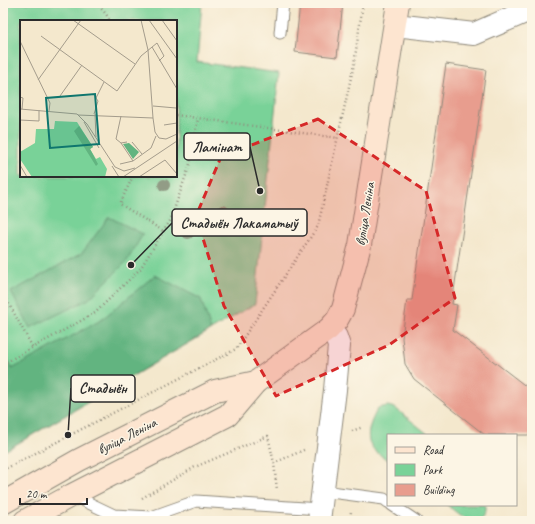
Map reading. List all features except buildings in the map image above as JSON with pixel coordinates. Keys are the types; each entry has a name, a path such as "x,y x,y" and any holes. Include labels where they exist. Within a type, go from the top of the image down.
{"main road":[{"name":"вуліца Леніна","path":"25,521 72,495 228,415 256,382 329,329 337,320 344,310 360,245 398,3"},
{"name":"вуліца Леніна","path":"3,503 79,460 215,391 256,382"}],"street":[{"path":"395,25 474,34 532,10"},
{"path":"321,507 339,346 336,338 329,329"}],"lane":[{"path":"280,33 283,3"},
{"path":"72,495 114,515 151,517 196,501 321,507 384,499 387,501"},
{"path":"394,506 416,521"}],"path":[{"path":"96,3 109,20"},
{"path":"3,470 236,349 318,226 354,64 363,3"},
{"path":"177,115 338,138"},
{"path":"3,364 95,313 140,269 170,221 190,164 198,118"},
{"path":"133,177 120,204 164,231"},
{"path":"3,293 32,348"},
{"path":"114,515 196,467 268,436"}],"highlighted area":[{"path":"318,119 426,191 455,298 389,345 276,396 224,306 196,216 221,157"}],"green space":[{"path":"3,3 202,3 197,62 279,73 255,304 3,452"},
{"path":"109,217 143,234 127,261 89,299 30,328 11,292 82,253"},
{"path":"155,275 201,299 211,330 3,452 3,353 5,352 12,369 101,320"},
{"path":"388,406 395,408 428,434 387,434 387,459 374,450 368,436 370,426 378,408"},
{"path":"448,506 485,506 485,512 481,519 471,520 463,517"}],"place":[{"name":"Ламінат","path":"260,191"},
{"name":"Стадыён Лакаматыў","path":"131,265"},
{"name":"Стадыён","path":"68,435"}]}
